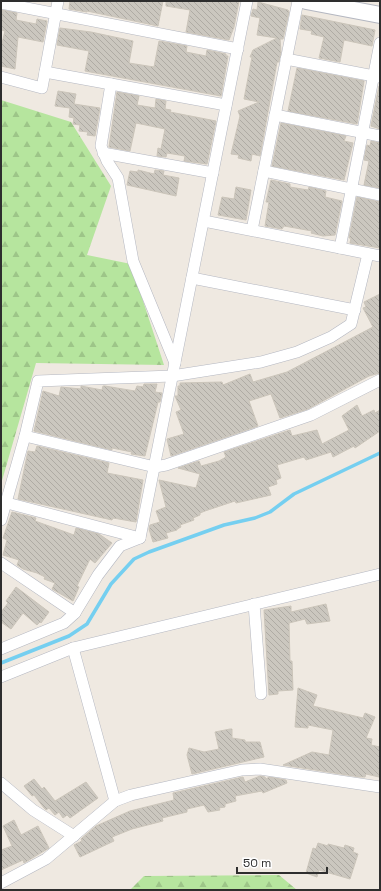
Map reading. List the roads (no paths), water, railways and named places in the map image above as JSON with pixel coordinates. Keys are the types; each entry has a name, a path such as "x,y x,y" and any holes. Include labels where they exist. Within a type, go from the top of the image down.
{"street":[{"path":"1,76 42,88 58,1"},
{"path":"140,538 248,1"},
{"path":"252,230 298,1"},
{"path":"306,1 380,15"},
{"path":"1,3 238,49"},
{"path":"340,248 363,132 377,77 380,43"},
{"path":"286,59 377,77"},
{"path":"45,72 226,105"},
{"path":"111,84 101,146 103,153 118,178 133,261 175,363"},
{"path":"275,115 380,136"},
{"path":"103,153 213,173"},
{"path":"264,171 380,195"},
{"path":"204,221 380,256"},
{"path":"1,520 25,436 38,381 172,376 261,362 297,352 331,337 351,324 368,254"},
{"path":"192,278 355,310"},
{"path":"25,436 155,467 166,465 311,415 380,380"},
{"path":"7,503 140,538"},
{"path":"1,648 64,623 75,613 98,575 120,546 140,538"},
{"path":"1,563 75,613"},
{"path":"1,677 73,648 380,574"},
{"path":"254,604 260,694"},
{"path":"73,648 115,801"},
{"path":"1,883 46,859 115,801 131,795 242,770 260,768 380,788"},
{"path":"1,783 33,810 74,836"}],"waterway":[{"path":"1,663 69,636 87,624 111,584 134,559 149,552 224,525 255,518 270,512 294,494 380,453"}]}
